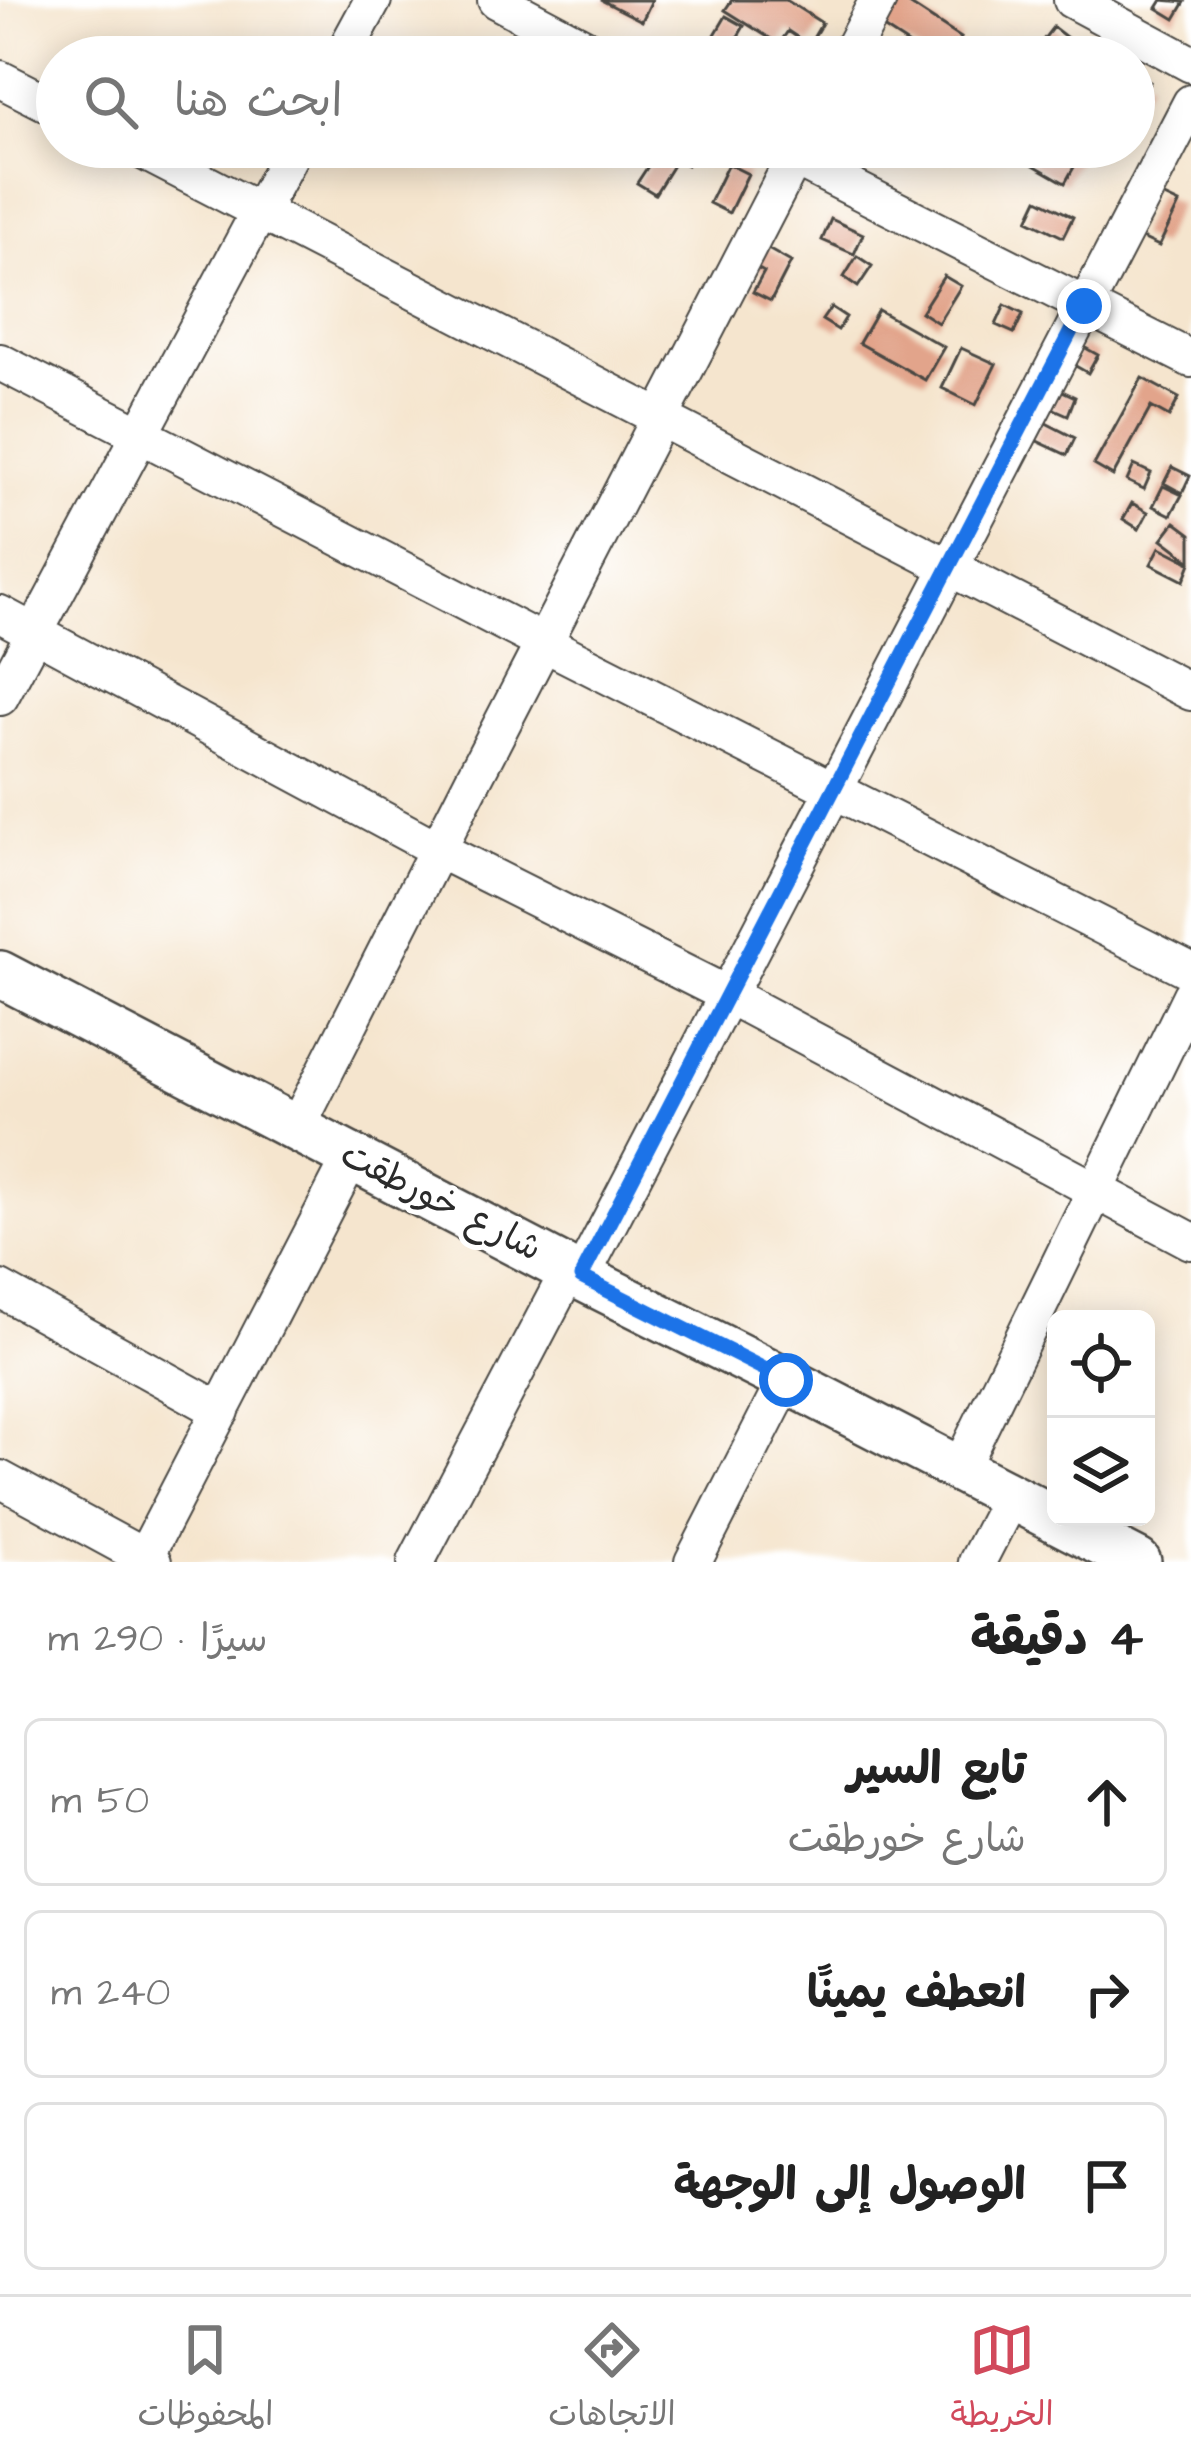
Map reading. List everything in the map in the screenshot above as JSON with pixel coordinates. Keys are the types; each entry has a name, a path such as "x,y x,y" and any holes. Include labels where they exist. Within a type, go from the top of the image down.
{"street":[{"path":"353,36 373,0"},
{"path":"496,0 564,36"},
{"path":"859,36 878,0"},
{"path":"1072,0 1139,36"},
{"path":"1155,45 1191,64"},
{"path":"0,80 36,98"},
{"path":"416,1562 727,994 1191,104"},
{"path":"177,168 1191,692"},
{"path":"0,697 283,168"},
{"path":"297,1127 661,418 782,168"},
{"path":"822,168 1191,359"},
{"path":"0,362 1191,971"},
{"path":"0,614 437,849 727,994 1191,1241"},
{"name":"شارع خورطقت","path":"0,974 1138,1562"},
{"path":"959,1470 1191,995"},
{"path":"0,1479 146,1561 352,1156"},
{"path":"0,1289 221,1411"},
{"path":"709,1557 786,1380"},
{"path":"977,1562 1010,1498"}],"building":[{"path":"601,0 652,0 642,21"},
{"path":"732,0 786,0 822,23 814,36 788,31 785,36 766,36 725,10"},
{"path":"884,0 903,0 958,36 896,36 871,20"},
{"path":"1162,0 1185,2 1175,19 1157,8"},
{"path":"726,16 744,26 738,36 714,36"},
{"path":"647,168 671,168 655,194 637,183"},
{"path":"726,168 748,174 729,213 709,203"},
{"path":"1039,168 1073,168 1065,183"},
{"path":"1158,194 1179,204 1159,246 1138,236"},
{"path":"1038,199 1073,217 1063,237 1028,220"},
{"path":"831,219 863,234 854,254 822,240"},
{"path":"759,244 791,262 771,301 753,292 764,272 748,263"},
{"path":"857,256 872,266 858,287 844,277"},
{"path":"944,276 961,286 938,323 921,312"},
{"path":"1005,305 1023,314 1014,333 996,325"},
{"path":"831,307 846,317 838,330 822,320"},
{"path":"878,310 944,347 925,380 859,343"},
{"path":"1082,346 1098,355 1088,373 1072,364"},
{"path":"961,348 996,364 976,405 942,388"},
{"path":"1142,378 1179,398 1169,417 1151,407 1113,476 1094,465"},
{"path":"1058,389 1075,397 1068,415 1050,407"},
{"path":"1042,421 1075,438 1067,455 1033,439"},
{"path":"1134,465 1151,473 1144,489 1127,481"},
{"path":"1172,467 1190,476 1182,493 1164,483"},
{"path":"1163,486 1182,495 1171,515 1153,506"},
{"path":"1132,503 1148,512 1139,529 1123,519"},
{"path":"1175,522 1191,534 1191,561 1162,539"},
{"path":"1160,547 1191,563 1184,581 1151,564"}],"route":[{"path":"786,1380 581,1277 1084,306"}]}
